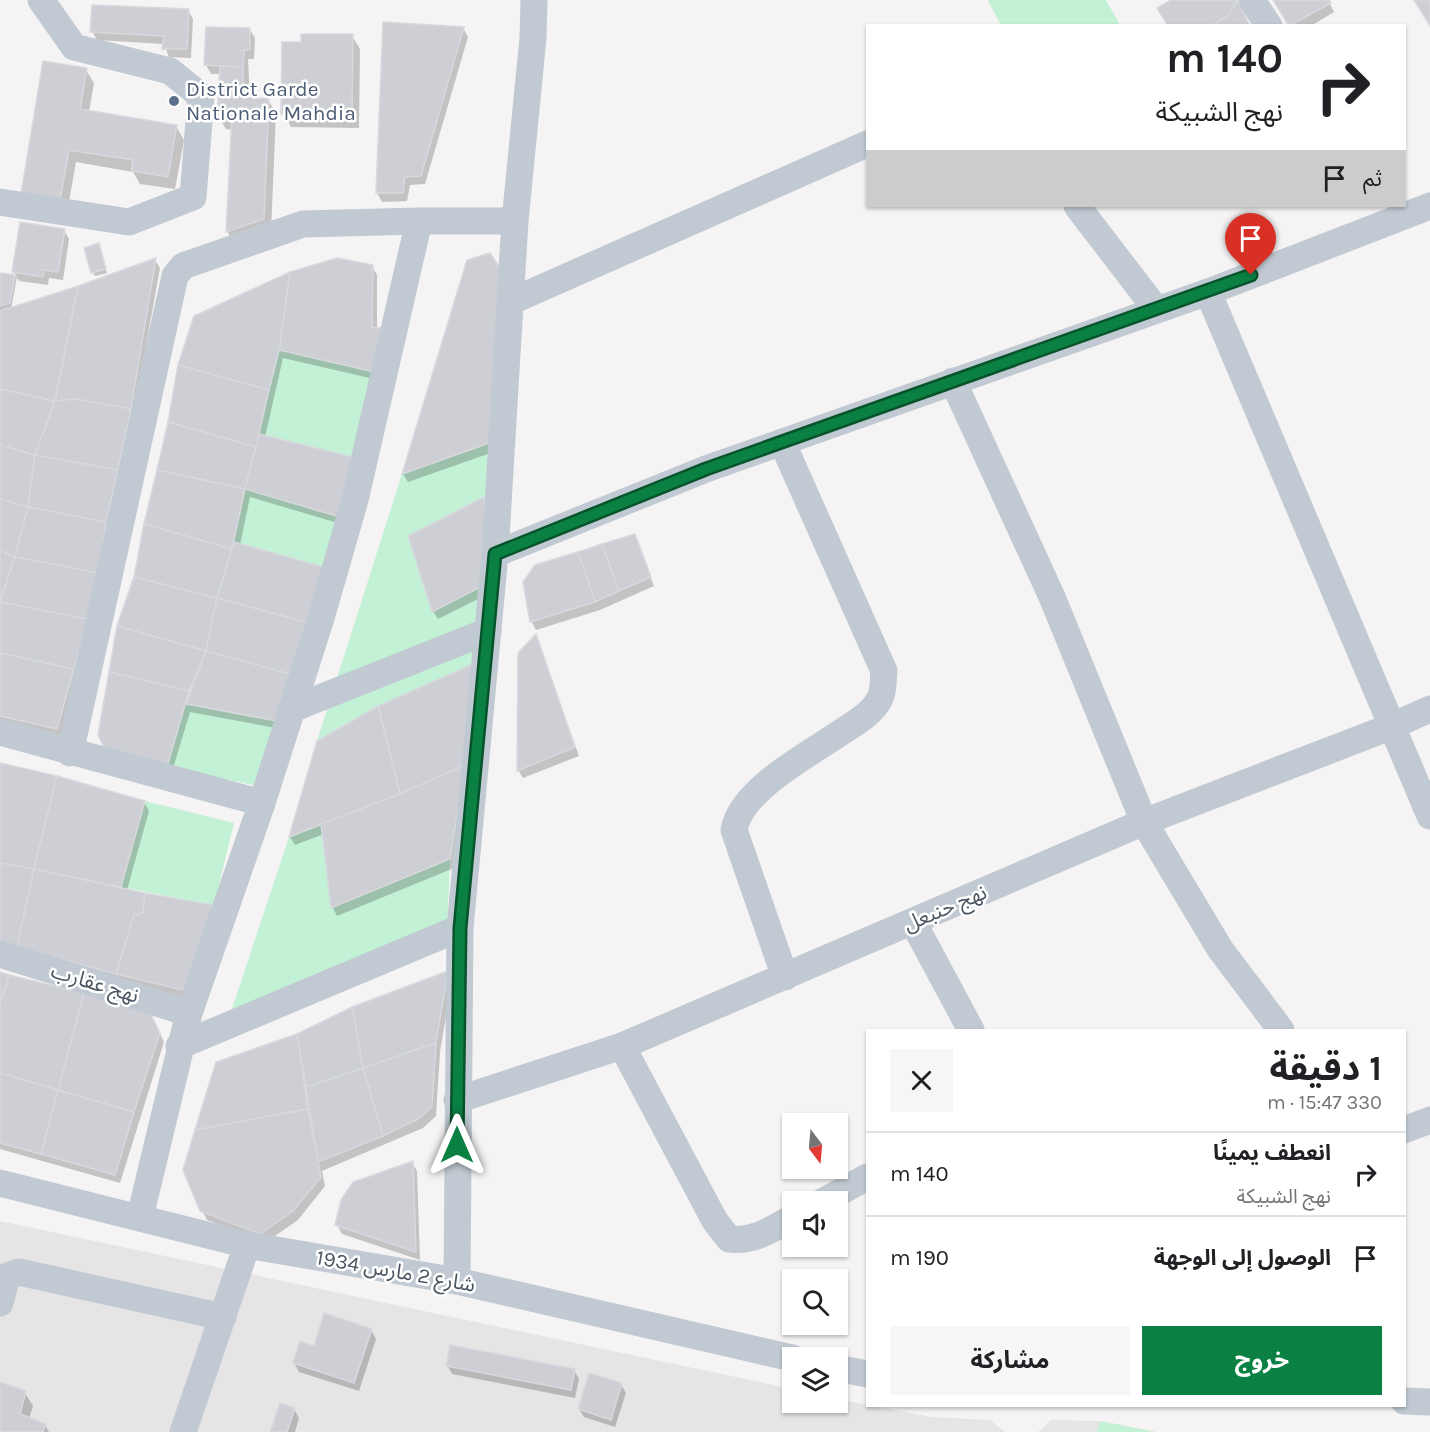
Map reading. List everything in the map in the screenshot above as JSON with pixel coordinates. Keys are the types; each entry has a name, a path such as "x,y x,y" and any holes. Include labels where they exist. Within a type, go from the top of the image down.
{"street":[{"path":"0,202 129,222 194,197 201,96 170,71 74,47 41,0"},
{"path":"457,1281 460,928 495,554 512,301 515,221 533,38 534,0"},
{"path":"1252,0 1268,24"},
{"path":"512,301 866,144"},
{"path":"495,554 706,469 1208,292 1421,206"},
{"path":"1078,207 1156,309"},
{"path":"140,1217 179,1046 262,803 360,484 419,221"},
{"path":"70,753 175,276 183,266 303,224 515,221"},
{"path":"1208,292 1390,727 1430,816"},
{"path":"952,381 1052,597 1144,822 1220,949 1280,1029"},
{"path":"782,442 884,670 881,697 869,714 767,784 742,808 736,819 734,830 785,977"},
{"path":"292,709 488,631"},
{"name":"نهج حنبعل","path":"457,1100 622,1046 1144,822 1390,727 1430,709"},
{"path":"0,732 70,753 262,803"},
{"path":"913,922 970,1029"},
{"path":"179,1046 460,928"},
{"name":"نهج عقارب","path":"0,954 189,1013"},
{"path":"622,1046 715,1221 729,1239 745,1241 782,1223"},
{"path":"1406,1129 1430,1120"},
{"path":"842,1191 866,1178"},
{"name":"شارع 2 مارس 1934","path":"0,1183 247,1245 457,1281 782,1356"},
{"path":"183,1432 247,1245"},
{"path":"0,1303 7,1276 19,1272 223,1317"},
{"path":"848,1370 866,1374"},
{"path":"1406,1401 1430,1402"}],"shaded area":[{"path":"0,1221 782,1387 782,1413 848,1413 848,1401 866,1405 866,1407 879,1407 931,1417 990,1420 1005,1432 0,1432"},
{"path":"1051,1420 1100,1421 1156,1432 1038,1432"}],"green space":[{"path":"1106,0 1119,24 1000,24 988,1"},
{"path":"279,350 383,374 357,458 259,434"},
{"path":"498,440 484,497 408,537 432,611 488,583 473,664 378,706 317,741 402,474"},
{"path":"245,489 343,518 327,568 234,542"},
{"path":"186,704 282,722 262,787 167,767"},
{"path":"145,801 234,823 214,905 121,887"},
{"path":"321,824 331,908 450,859 447,931 229,1018 289,837"},
{"path":"1100,1421 1156,1432 1097,1432"}],"building":[{"path":"1171,0 1237,0 1229,15 1215,24 1167,24 1157,8"},
{"path":"1237,0 1249,24 1215,24 1229,15"},
{"path":"1273,0 1329,0 1331,3 1293,24 1288,24"},
{"path":"1414,0 1430,0 1430,26"},
{"path":"92,5 189,9 187,49 162,49 164,36 90,32"},
{"path":"383,22 464,27 421,176 405,177 403,193 376,193"},
{"path":"206,27 250,28 250,50 244,50 243,67 204,65"},
{"path":"301,34 353,34 352,115 281,114 282,42 301,42"},
{"path":"43,61 87,68 80,109 177,125 168,177 131,171 133,160 69,150 60,200 21,194"},
{"path":"220,66 243,67 243,97 269,99 264,219 226,232 232,117 217,116"},
{"path":"20,222 65,229 58,272 44,270 43,277 12,272"},
{"path":"99,243 106,269 91,273 84,248"},
{"path":"490,253 506,277 498,440 402,474 467,260"},
{"path":"156,258 131,409 76,399 55,401 78,286"},
{"path":"337,258 373,265 372,327 390,329 383,374 279,350 290,272"},
{"path":"290,272 279,350 269,390 178,365 194,316"},
{"path":"0,273 15,275 10,303 0,306"},
{"path":"78,286 55,401 0,389 0,311"},
{"path":"178,365 269,390 256,447 168,422"},
{"path":"0,389 55,401 35,455 0,445"},
{"path":"76,399 131,409 118,470 35,455 55,401"},
{"path":"168,422 256,447 245,489 157,470"},
{"path":"259,434 357,458 343,518 245,489"},
{"path":"0,445 35,455 28,507 0,499"},
{"path":"35,455 118,470 106,522 28,507"},
{"path":"157,470 245,489 232,549 144,524"},
{"path":"484,497 488,583 432,612 408,536"},
{"path":"0,499 28,507 15,557 0,551"},
{"path":"28,507 106,522 99,573 15,557"},
{"path":"144,524 232,549 217,598 134,577"},
{"path":"635,534 651,577 619,591 602,544"},
{"path":"234,542 327,568 312,624 217,598"},
{"path":"602,544 619,591 595,602 578,552"},
{"path":"0,551 15,557 0,601"},
{"path":"578,552 595,602 530,622 523,582 535,565"},
{"path":"15,557 99,573 87,619 0,602"},
{"path":"134,577 217,598 206,651 117,626"},
{"path":"217,598 312,624 297,676 206,651"},
{"path":"0,602 87,619 74,669 0,653"},
{"path":"117,626 206,651 189,691 109,672"},
{"path":"536,634 575,747 517,771 518,653"},
{"path":"206,651 297,676 282,722 186,704"},
{"path":"0,653 74,669 57,729 0,716"},
{"path":"473,664 465,765 400,794 378,706"},
{"path":"109,672 189,691 167,767 105,749 98,735"},
{"path":"378,706 400,794 289,837 317,741"},
{"path":"0,763 57,776 34,869 0,863"},
{"path":"465,765 450,859 331,908 321,824 400,794"},
{"path":"57,776 145,801 121,887 34,869"},
{"path":"0,863 34,869 17,947 0,942"},
{"path":"34,869 145,893 143,913 134,915 116,974 17,947"},
{"path":"145,893 214,905 196,970 182,990 116,974 134,915 143,913"},
{"path":"448,971 436,1043 363,1068 352,1007"},
{"path":"0,972 9,975 0,1005"},
{"path":"9,975 84,993 58,1090 0,1073 0,1005"},
{"path":"84,993 150,1013 160,1033 134,1112 58,1090"},
{"path":"352,1007 363,1068 306,1087 297,1034"},
{"path":"297,1034 308,1109 195,1130 216,1062"},
{"path":"436,1043 432,1107 418,1119 383,1136 363,1068"},
{"path":"363,1068 383,1136 318,1162 306,1087"},
{"path":"0,1073 58,1090 41,1154 0,1143"},
{"path":"58,1090 134,1112 115,1175 41,1154"},
{"path":"308,1109 321,1177 293,1211 260,1234 200,1211 183,1170 195,1130"},
{"path":"413,1161 416,1252 335,1225 341,1200 353,1182"},
{"path":"324,1313 372,1329 354,1383 293,1363 300,1341 314,1346"},
{"path":"450,1345 575,1369 571,1390 446,1366"},
{"path":"589,1373 622,1383 611,1420 578,1409"},
{"path":"0,1382 26,1391 20,1414 46,1424 43,1432 0,1432"},
{"path":"280,1403 295,1408 287,1432 270,1432"}],"place":[{"name":"District Garde Nationale Mahdia","path":"174,101"}],"route":[{"path":"457,1145 460,928 495,554 706,469 1251,275"}]}
